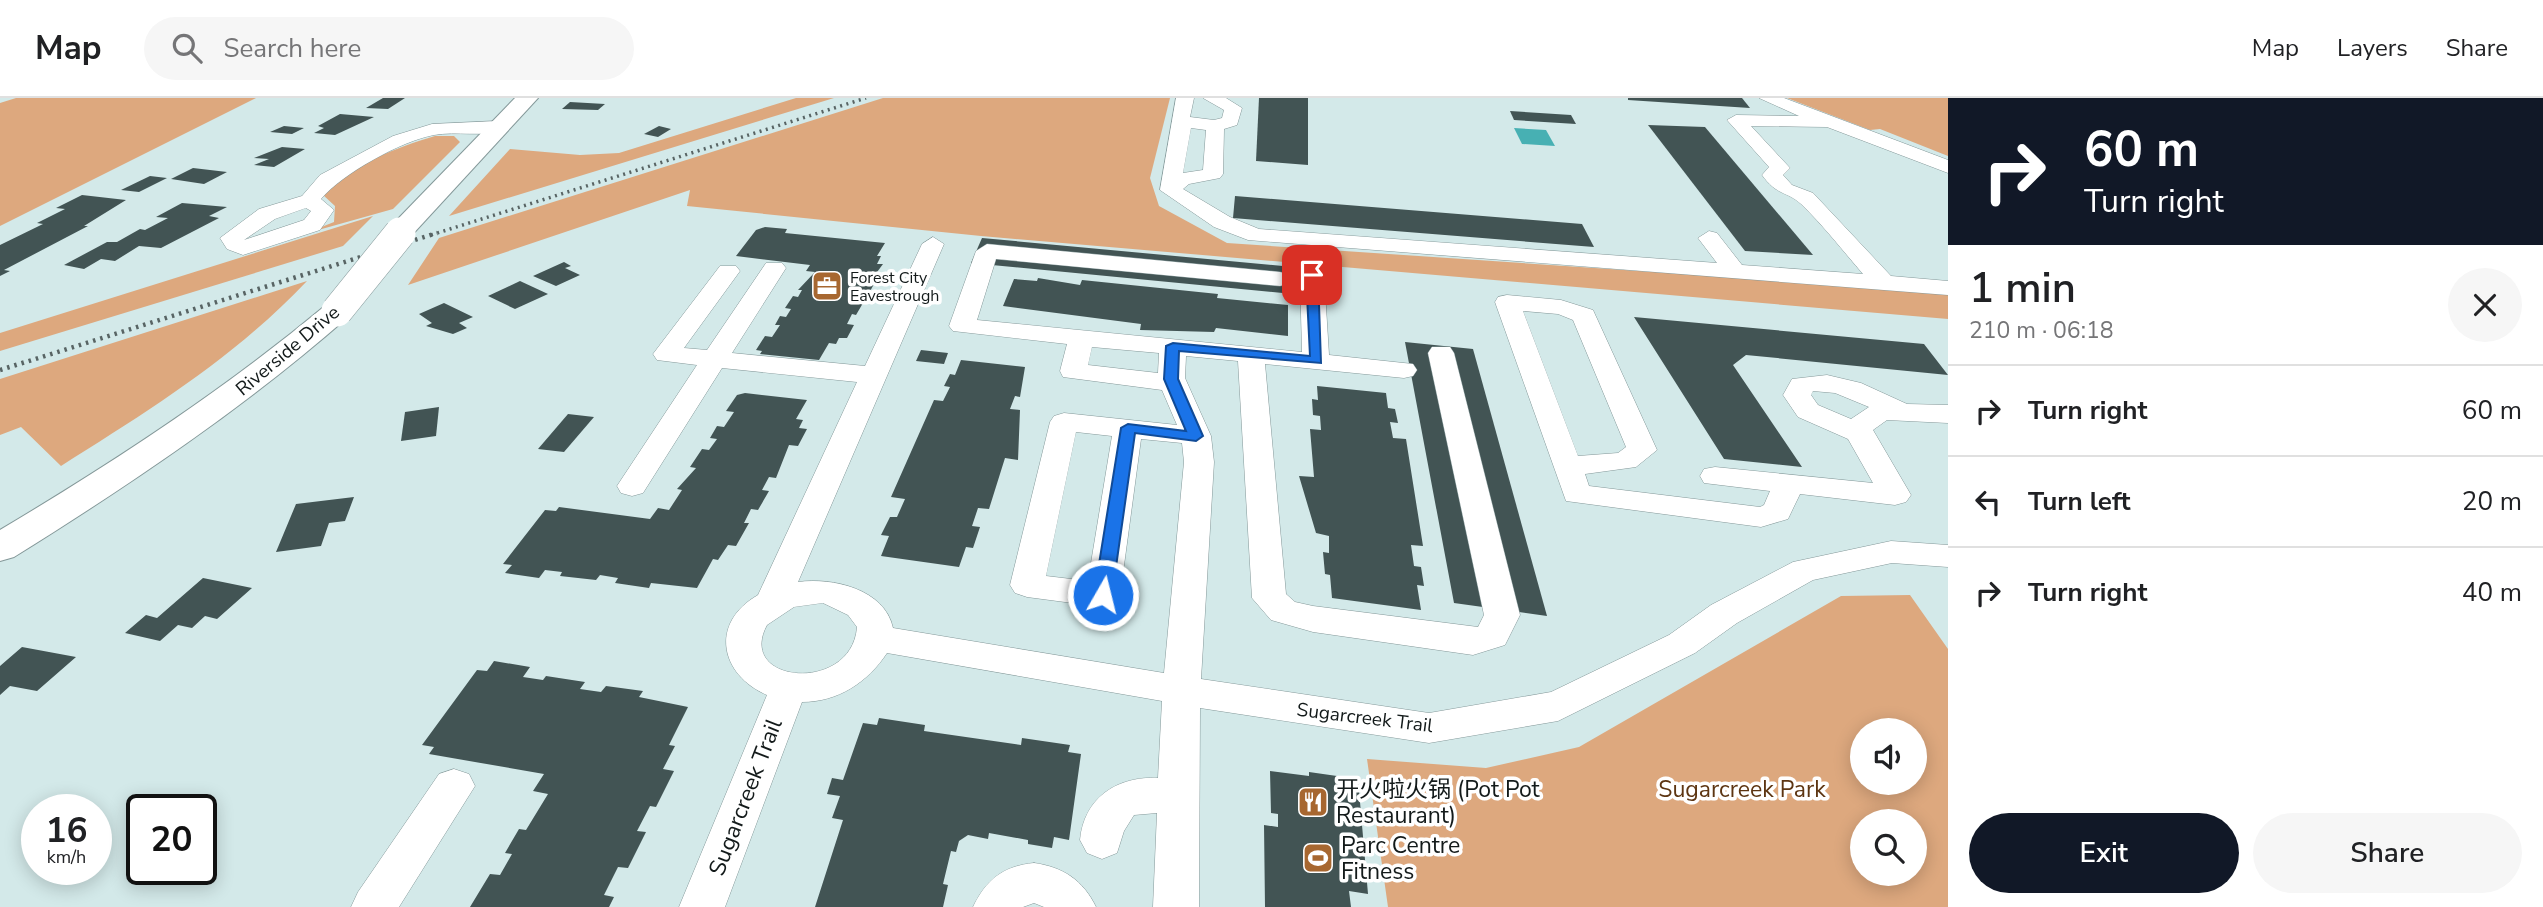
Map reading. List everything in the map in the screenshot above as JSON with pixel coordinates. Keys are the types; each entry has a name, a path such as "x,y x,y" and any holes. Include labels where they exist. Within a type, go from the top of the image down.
{"main road":[{"name":"Riverside Drive","path":"0,548 206,416 295,349 337,311 411,221 527,98"}],"street":[{"path":"1170,190 1183,121 1180,114 1185,98"},
{"path":"1183,121 1215,126 1231,121 1233,108 1212,98"},
{"path":"1768,98 1948,167"},
{"path":"1826,122 1736,120 1780,168 1805,177 1818,191 1806,197 1882,281"},
{"path":"1170,190 1183,179 1213,174 1215,126"},
{"path":"309,200 327,180 400,140 432,130 498,127"},
{"path":"1170,190 1222,222 1256,236 1948,288"},
{"path":"1686,235 1710,269"},
{"path":"1709,238 1734,271"},
{"path":"772,602 933,244"},
{"path":"1317,360 1301,279 987,251 962,326 1404,370"},
{"path":"632,486 774,268"},
{"path":"728,271 666,354 872,375"},
{"path":"1567,466 1625,461 1642,450 1584,315 1561,307 1507,302 1577,494 1761,517 1777,512 1788,484"},
{"path":"1081,338 1073,371 1173,383"},
{"path":"1173,346 1173,383 1196,436 1199,462 1181,690 1175,907"},
{"path":"1251,354 1269,597 1283,611 1313,619 1473,642 1492,636 1501,610 1441,353"},
{"path":"1715,475 1895,495 1858,433 1808,411 1797,396 1802,385 1819,380 1853,389 1899,410 1942,420"},
{"path":"1858,433 1859,427 1881,411 1899,410"},
{"path":"1128,428 1103,595 1027,585 1064,422 1128,428 1196,436"},
{"name":"Sugarcreek Trail","path":"874,638 1429,729 1558,706 1682,644 1724,614 1805,570 1856,562 1891,552 1948,556"},
{"path":"827,591 852,598 869,612 877,632 874,638 871,653 857,669 836,681 810,688 789,687 765,680 750,668 742,654 742,638 752,618 772,602 799,592 827,591"},
{"name":"Sugarcreek Trail","path":"702,907 789,687"},
{"path":"373,907 454,786"},
{"path":"1102,840 1103,827 1120,802 1144,795 1178,797"},
{"path":"996,907 1004,892 1017,884 1033,881 1049,884 1064,893 1073,907"}],"green space":[{"path":"16,98 256,98 0,226 0,103"},
{"path":"796,98 834,98 449,216 510,149 580,155 619,153"},
{"path":"883,98 1170,98 1150,178 1159,206 1227,243 1948,292 1948,319 981,236 687,206 690,190 408,285 439,238"},
{"path":"1787,98 1948,98 1948,156 1880,129 1870,130"},
{"path":"435,136 454,136 460,142 393,209 304,234 334,222 335,206 322,194 333,184 360,166"},
{"path":"373,216 343,246 0,351 0,333"},
{"path":"307,281 221,359 159,403 61,466 21,427 0,435 0,379"},
{"name":"Sugarcreek Park","path":"1910,595 1948,649 1948,907 1388,907 1367,759 1486,768 1579,747 1841,596"}],"water":[{"path":"1514,128 1546,130 1555,146 1522,144"}],"building":[{"path":"383,98 405,98 388,109 366,108"},
{"path":"1259,98 1308,98 1308,165 1256,161"},
{"path":"1742,98 1750,108 1628,100"},
{"path":"570,102 605,104 598,110 562,109"},
{"path":"1510,111 1571,115 1576,124 1514,120"},
{"path":"340,114 374,117 335,135 314,133 324,128 318,126"},
{"path":"1648,125 1705,127 1813,255 1745,251"},
{"path":"284,126 304,128 292,134 270,132"},
{"path":"659,126 671,129 658,137 644,134"},
{"path":"282,147 305,149 274,167 254,165 269,159 254,158"},
{"path":"193,168 227,172 204,184 171,179"},
{"path":"150,176 167,178 139,192 121,190"},
{"path":"82,195 126,200 84,226 88,226 4,270 10,271 0,276 0,245 43,224 37,223 65,209 56,208"},
{"path":"1235,196 1582,224 1594,247 1233,218"},
{"path":"182,203 227,207 209,216 219,218 161,248 139,246 115,261 101,259 84,269 64,265 107,242 117,242 168,218 156,217"},
{"path":"765,227 787,229 785,233 885,243 877,256 881,256 877,264 883,264 869,283 874,284 868,295 862,294 858,302 863,303 856,315 852,314 847,324 854,325 847,338 839,338 836,344 829,343 819,360 760,354 762,351 756,350 765,336 772,337 780,325 775,325 780,316 786,317 791,309 785,308 793,296 798,297 802,290 798,290 815,272 806,271 810,265 736,256 756,230"},
{"path":"982,238 1293,267 1293,294 971,263"},
{"path":"564,262 571,266 565,268 580,275 556,286 533,276"},
{"path":"1038,278 1080,285 1082,280 1218,294 1217,298 1288,305 1288,336 1216,328 1214,332 1140,330 1141,324 1003,306 1014,279 1037,281"},
{"path":"520,281 548,294 515,309 488,296"},
{"path":"444,303 473,317 459,323 467,328 453,334 426,326 432,323 419,314"},
{"path":"1634,317 1924,344 1948,375 1746,355 1733,365 1802,467 1724,459"},
{"path":"1405,342 1473,349 1547,616 1454,603"},
{"path":"921,350 948,353 944,364 916,361"},
{"path":"961,360 1025,367 1020,397 1015,396 1010,409 1020,410 1018,460 1005,458 989,509 978,508 972,526 980,527 973,548 966,547 959,567 881,556 889,536 881,535 890,517 897,517 905,499 891,497 934,400 943,401 950,387 944,386 950,374 955,375"},
{"path":"1317,386 1386,393 1388,408 1395,409 1398,423 1390,422 1393,438 1406,439 1423,546 1411,545 1414,566 1421,567 1424,586 1417,585 1421,610 1332,598 1330,575 1325,574 1323,552 1329,553 1329,536 1316,533 1299,476 1314,477 1310,429 1321,430 1320,416 1313,415 1312,399 1318,400"},
{"path":"745,393 807,400 796,419 803,420 799,428 807,429 798,446 789,445 776,478 769,477 762,490 769,491 758,510 751,509 744,523 749,523 736,546 728,545 718,560 713,559 697,588 651,583 649,588 615,583 618,578 600,575 596,580 560,576 562,572 545,570 539,578 505,573 512,565 503,564 545,510 556,511 559,507 650,519 658,508 669,510 682,490 677,489 696,468 690,467 702,449 709,450 717,439 710,438 717,426 724,427 734,412 726,411 737,395"},
{"path":"439,407 436,436 401,441 405,412"},
{"path":"568,414 594,417 564,452 538,449"},
{"path":"354,497 345,521 329,523 321,546 276,552 296,504"},
{"path":"203,578 252,588 217,619 205,616 192,628 178,625 160,641 125,633 146,615 157,618"},
{"path":"22,647 76,657 37,691 10,686 0,695 0,666"},
{"path":"494,661 530,667 523,677 543,680 546,676 585,682 580,689 601,692 606,686 643,691 639,697 688,707 669,745 675,746 663,769 674,771 656,807 650,806 637,831 646,832 628,868 618,867 604,895 614,897 609,907 470,907 490,874 500,875 512,854 505,853 519,829 526,830 548,794 533,791 544,774 429,754 434,747 422,745 477,670 487,671"},
{"path":"879,718 925,725 924,731 1021,745 1022,738 1070,745 1068,752 1081,754 1069,840 1054,837 1052,848 1028,844 1028,840 989,833 988,839 968,835 959,841 956,852 951,851 943,884 948,885 943,907 815,907 843,820 832,818 840,796 827,794 832,778 843,780 863,723 877,725"},
{"path":"1270,771 1309,776 1309,772 1358,779 1368,894 1349,891 1351,907 1265,907 1264,825 1278,827 1278,814 1271,813"}],"railway":[{"path":"431,235 866,98"},
{"path":"0,370 437,233"}],"place":[{"name":"Forest City Eavestrough","path":"827,286"},
{"name":"开火啦火锅 (Pot Pot Restaurant)","path":"1313,802"},
{"name":"Parc Centre Fitness","path":"1318,858"}],"route":[{"path":"1103,595 1128,428 1196,436 1171,379 1173,346 1317,360 1312,275"}]}
